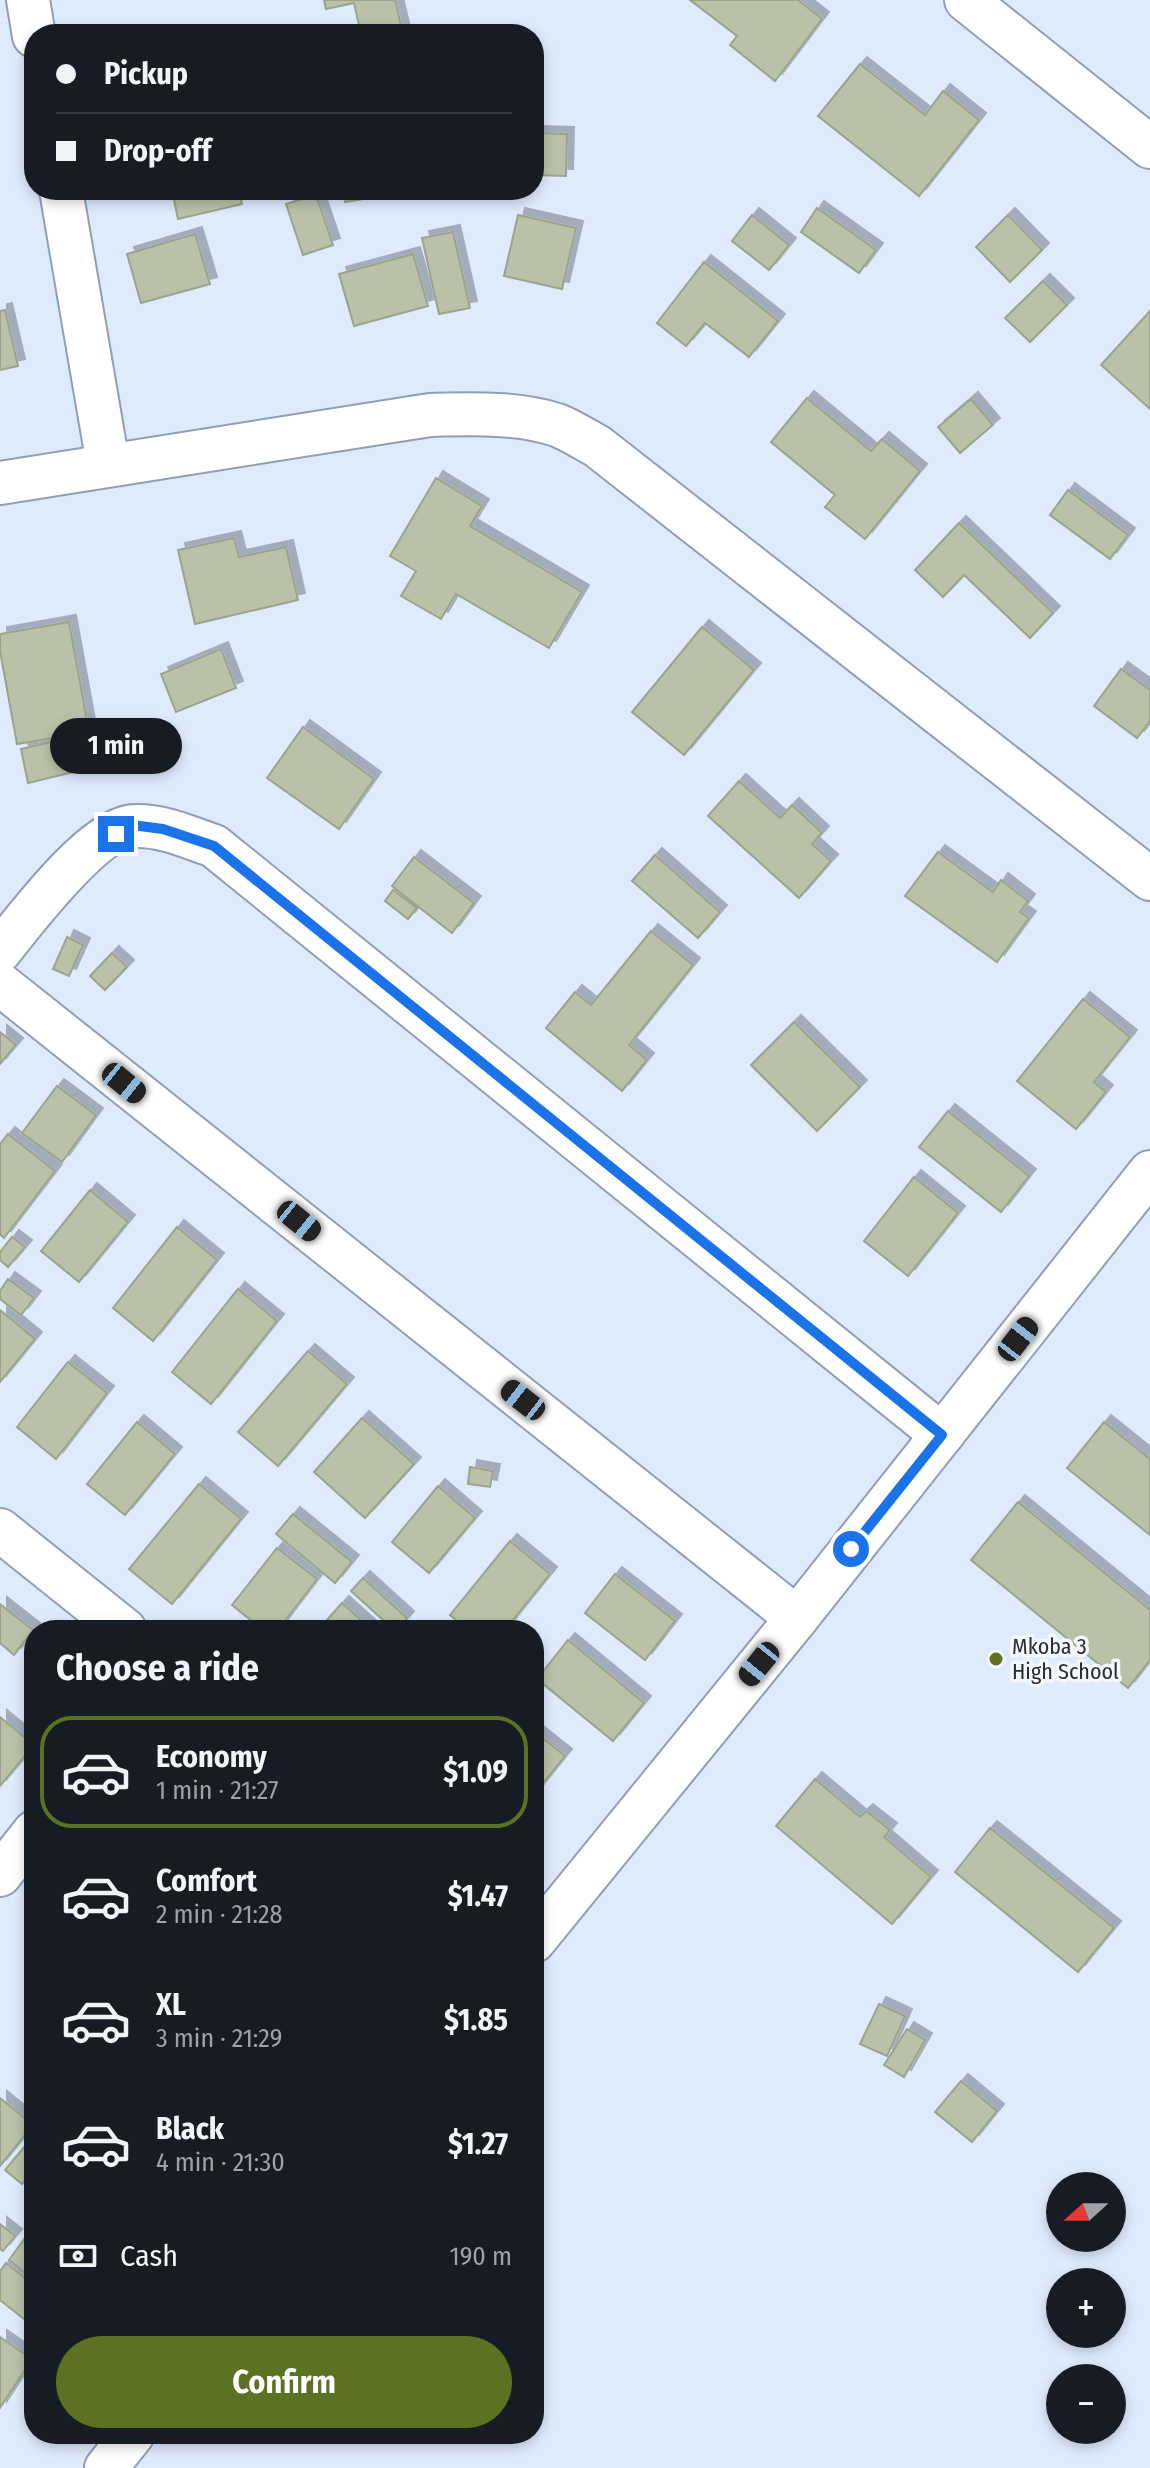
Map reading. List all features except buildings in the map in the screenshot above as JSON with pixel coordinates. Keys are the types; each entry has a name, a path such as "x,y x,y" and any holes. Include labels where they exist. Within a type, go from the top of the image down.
{"street":[{"path":"28,0 32,24"},
{"path":"966,0 1150,147"},
{"path":"63,200 108,464"},
{"path":"0,483 430,415 519,417 558,426 597,446 1150,879"},
{"path":"0,951 62,874 100,842 132,825 163,829 214,846 942,1435"},
{"path":"0,984 797,1618"},
{"path":"544,1929 797,1618 1150,1172"},
{"path":"0,1530 112,1620"},
{"path":"0,1875 24,1845"},
{"path":"106,2468 125,2444"}],"place":[{"name":"Mkoba 3 High School","path":"996,1659"}],"route":[{"path":"116,834 132,825 163,829 214,846 942,1435 851,1549"}]}
